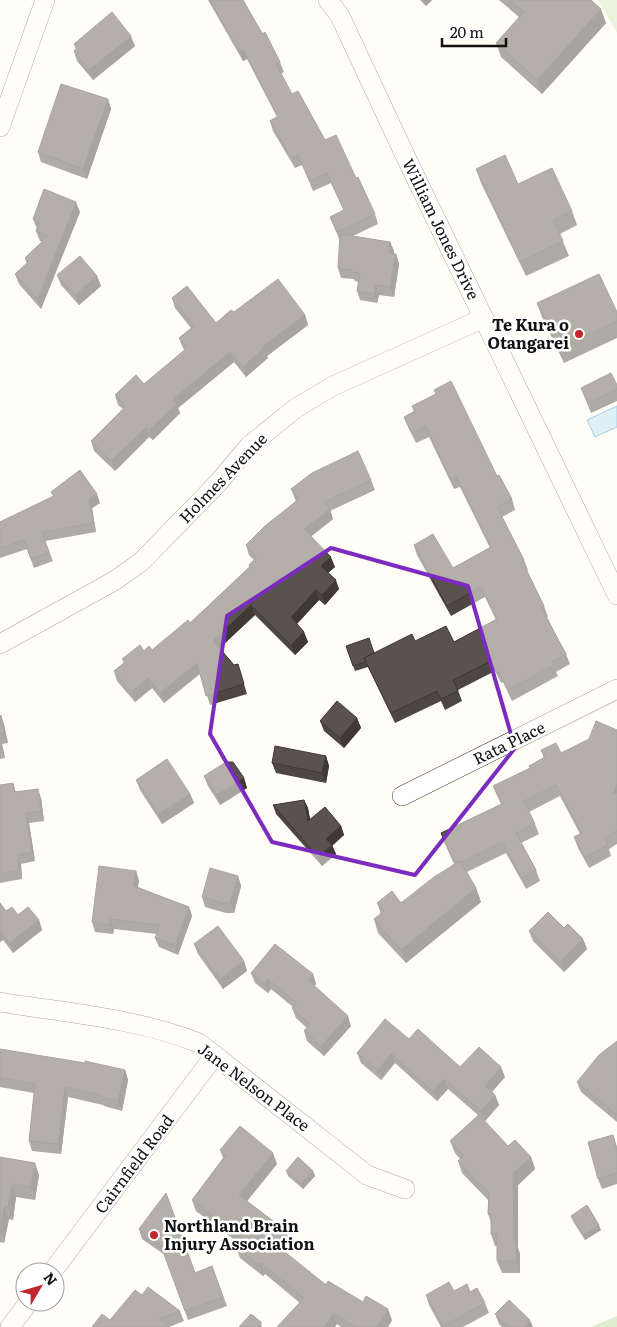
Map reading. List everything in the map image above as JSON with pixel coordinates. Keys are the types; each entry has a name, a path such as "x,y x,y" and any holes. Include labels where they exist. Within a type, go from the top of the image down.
{"street":[{"path":"0,127 45,0"},
{"name":"William Jones Drive","path":"328,0 340,16 617,595"},
{"name":"Holmes Avenue","path":"0,644 114,581 141,562 218,483 249,446 296,408 333,386 484,318"},
{"name":"Rata Place","path":"402,796 617,689"},
{"name":"Jane Nelson Place","path":"0,1002 137,1024 173,1033 199,1044 216,1055 367,1175 405,1189"},
{"name":"Cairnfield Road","path":"60,1262 216,1055"},
{"path":"10,1327 21,1312"}],"highlighted area":[{"path":"331,548 468,586 515,748 415,875 272,842 210,734 227,616"}],"green space":[{"path":"598,0 617,0 617,33"},
{"path":"617,1316 617,1327 591,1327"}],"water":[{"path":"617,406 617,427 595,437 587,420"}],"building":[{"path":"210,0 243,0 262,34 265,32 280,62 276,64 292,94 298,91 325,140 336,135 375,214 337,232 330,217 344,210 327,173 310,181 298,155 291,158 270,121 278,116 243,49 239,51"},
{"path":"510,0 591,0 601,9 537,80 496,43 524,12"},
{"path":"112,12 131,36 89,70 74,51 77,48 74,44"},
{"path":"61,84 108,99 83,169 38,152"},
{"path":"505,155 518,184 552,168 572,211 553,220 563,241 520,262 476,169"},
{"path":"44,189 76,202 38,299 15,274 28,262 25,258 48,236 36,231 40,222 33,219"},
{"path":"340,234 390,242 389,253 396,254 390,287 375,285 374,294 357,291 360,273 338,268"},
{"path":"80,256 97,276 75,295 57,275"},
{"path":"599,274 617,312 617,321 559,348 537,303"},
{"path":"278,279 305,315 263,346 264,348 243,367 230,352 173,399 177,404 149,430 146,427 111,461 91,441 126,406 115,395 136,375 144,384 187,348 179,338 194,326 172,298 187,286 216,323 231,310 234,312"},
{"path":"611,373 617,389 588,403 581,388"},
{"path":"451,381 497,476 499,475 512,499 497,507 524,560 522,561 544,606 541,608 566,654 552,662 554,665 508,690 491,661 453,680 458,691 441,699 437,691 391,713 364,658 412,634 415,641 446,626 454,642 497,619 481,587 447,606 414,545 433,534 453,568 491,547 456,476 450,479 426,426 412,433 404,417 415,411 412,406 436,394 434,390"},
{"path":"358,451 371,480 324,502 330,509 304,529 331,557 321,566 336,580 322,595 316,590 291,617 304,632 291,645 251,605 213,641 234,665 238,664 244,684 206,696 197,663 160,693 149,678 131,692 114,671 125,662 122,659 140,645 144,651 149,646 152,650 188,620 190,623 250,567 249,565 257,557 246,545 265,526 299,499 291,489 312,473"},
{"path":"80,470 97,494 89,499 93,523 42,532 49,552 31,559 24,540 0,548 0,522 54,496 51,492"},
{"path":"369,638 374,653 364,658 366,662 353,666 346,646"},
{"path":"337,701 357,718 340,738 320,721"},
{"path":"0,716 4,733 0,734"},
{"path":"596,721 617,730 617,784 613,795 617,792 617,831 604,838 608,845 585,857 574,837 582,833 556,785 524,801 535,824 516,833 536,870 522,878 502,842 461,862 455,863 441,833 502,804 493,786 530,768 529,766 545,757 541,750 556,743 561,753 589,739"},
{"path":"275,746 326,756 322,773 272,763"},
{"path":"167,759 190,794 158,814 136,780"},
{"path":"226,762 233,762 244,778 217,795 204,776"},
{"path":"13,783 15,792 38,789 41,811 26,814 32,852 18,855 19,870 0,874 0,785"},
{"path":"304,800 308,821 325,807 341,826 326,839 332,845 318,857 273,805"},
{"path":"460,861 476,888 401,950 374,919 384,911 377,903 392,891 401,903 434,877"},
{"path":"99,866 136,871 133,886 189,907 175,945 155,938 160,925 110,919 110,925 92,922"},
{"path":"210,868 238,876 230,903 202,897"},
{"path":"0,903 6,911 12,907 18,915 28,907 39,920 10,943 0,931"},
{"path":"548,912 564,928 568,924 583,939 560,962 529,931"},
{"path":"218,926 244,961 220,979 194,944"},
{"path":"275,944 313,974 308,980 348,1016 321,1046 304,1031 310,1024 292,1008 297,1003 268,979 264,984 251,973"},
{"path":"385,1019 409,1039 418,1029 460,1067 479,1047 501,1067 485,1086 495,1095 481,1111 444,1079 433,1091 391,1053 378,1070 357,1053"},
{"path":"617,1041 617,1115 577,1082 599,1055"},
{"path":"0,1049 85,1063 85,1061 125,1070 118,1101 65,1087 58,1144 29,1141 35,1084 0,1078"},
{"path":"479,1115 508,1146 515,1140 531,1157 513,1173 516,1261 497,1261 497,1234 491,1234 491,1214 488,1214 489,1193 458,1161 464,1155 450,1141"},
{"path":"240,1126 273,1153 239,1195 286,1231 275,1244 326,1285 328,1281 363,1302 366,1296 388,1309 377,1327 356,1327 333,1313 325,1327 277,1327 304,1298 261,1263 259,1265 236,1246 236,1240 240,1235 192,1200 226,1155 220,1150"},
{"path":"613,1135 617,1150 617,1173 598,1179 588,1142"},
{"path":"0,1157 35,1163 31,1187 12,1184 8,1207 4,1207 0,1229"},
{"path":"298,1157 313,1171 301,1184 286,1171"},
{"path":"166,1193 195,1273 212,1266 223,1297 185,1311 161,1246 139,1229"},
{"path":"587,1205 599,1225 584,1235 571,1216"},
{"path":"449,1282 454,1291 467,1284 470,1292 477,1288 485,1303 443,1326 426,1295"},
{"path":"148,1287 180,1311 159,1319 170,1327 92,1327 102,1314 110,1320 135,1290 142,1295"},
{"path":"509,1300 530,1320 524,1327 508,1327 495,1314"},
{"path":"251,1314 261,1322 261,1327 239,1327"}],"place":[{"name":"Te Kura o Otangarei","path":"579,334"},
{"name":"Northland Brain Injury Association","path":"154,1235"}]}
